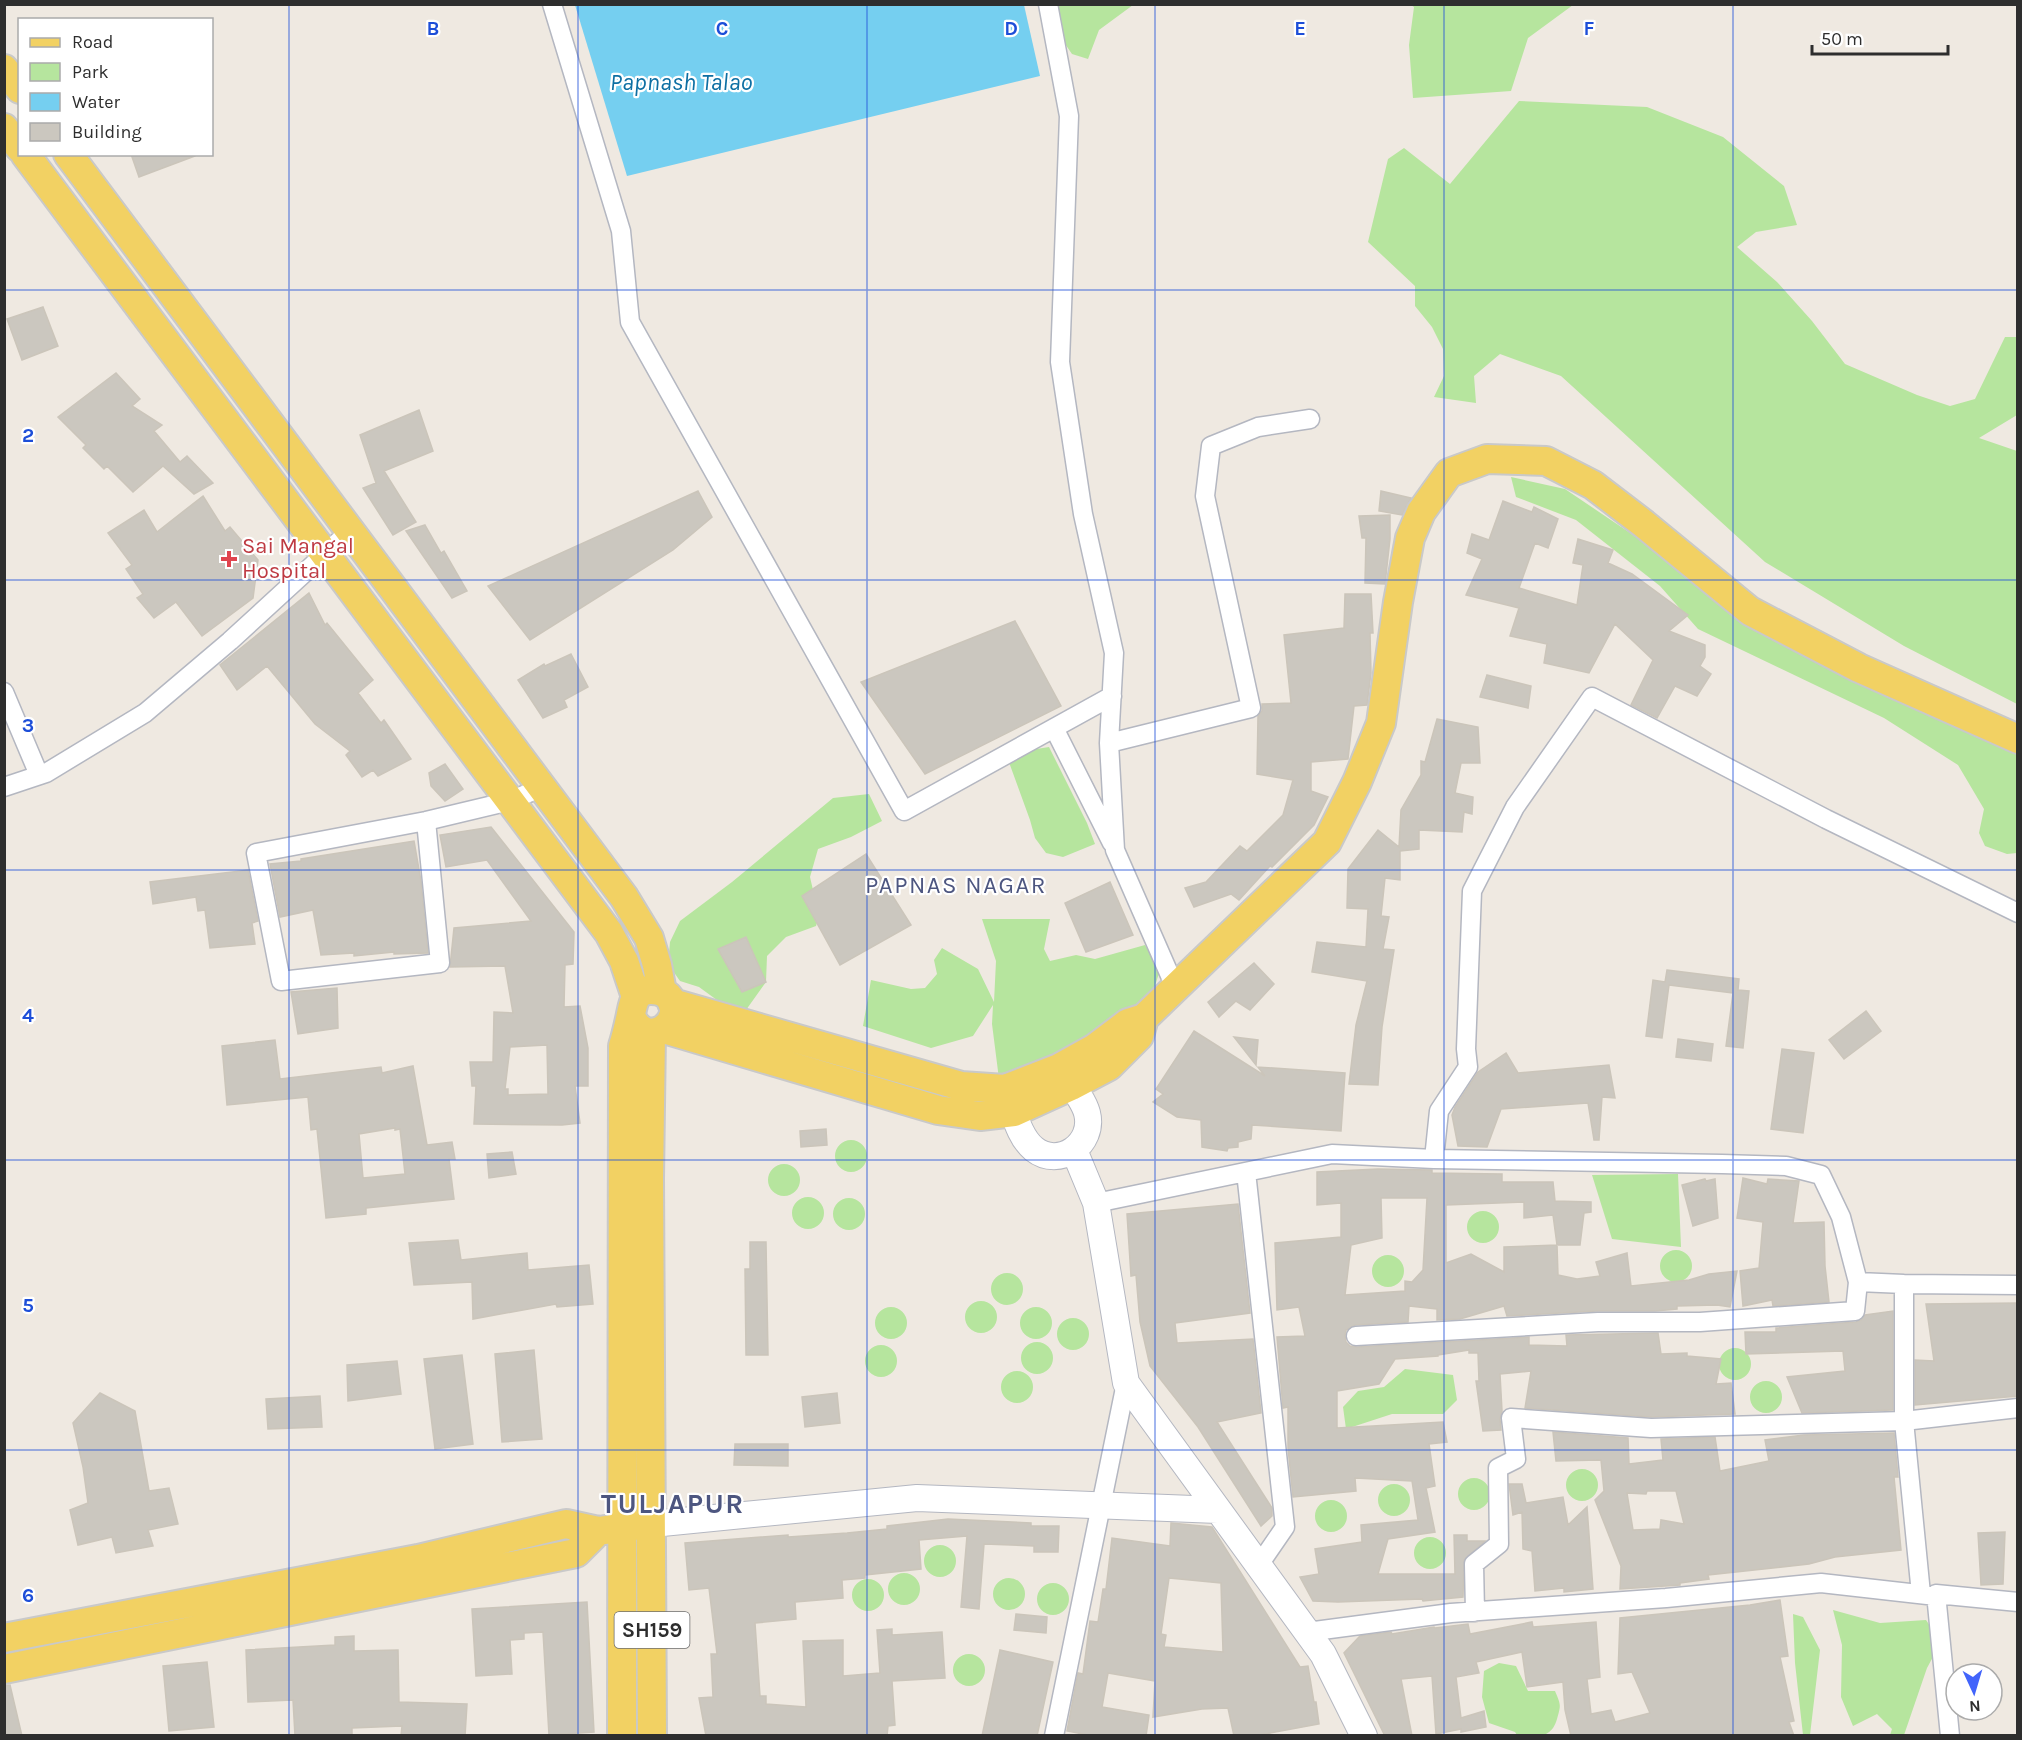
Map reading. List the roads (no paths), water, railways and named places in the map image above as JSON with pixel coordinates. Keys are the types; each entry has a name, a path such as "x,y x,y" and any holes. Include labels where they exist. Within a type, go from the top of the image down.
{"main road":[{"path":"4,69 18,86"},
{"path":"27,156 609,933 653,1012 961,1086 1010,1100 1065,1077 1109,1066 1139,1036 1144,1018 1327,842 1357,782 1381,723 1398,602 1410,538 1421,512 1449,473 1487,459 1546,461 1593,485 1749,611 1859,668 2018,739"},
{"path":"4,1638 418,1559 566,1524 611,1529 652,1524 623,1046 653,1012 657,965 649,938 624,897 540,788 69,156"},
{"path":"4,1669 576,1553 611,1529 637,1270"},
{"name":"SH159","path":"652,1524 652,1736"},
{"name":"SH159","path":"611,1529 622,1736"}],"street":[{"path":"552,4 621,231 630,322 904,811 1112,696"},
{"path":"1048,4 1069,116 1060,362 1083,514 1114,653 1109,743 1115,850"},
{"path":"1109,743 1251,708 1205,496 1211,446 1258,427 1310,419"},
{"path":"4,787 39,775 145,713 326,555 350,531"},
{"path":"4,692 39,775"},
{"path":"1434,1159 1439,1111 1468,1067 1466,1049 1472,891 1515,807 1592,697 1826,819 2018,913"},
{"path":"1054,728 1115,850 1175,987"},
{"path":"426,821 440,963 281,981 256,854 426,821 510,801 540,788"},
{"path":"1010,1100 1020,1130 1033,1148 1043,1154 1064,1155 1082,1143 1089,1122 1087,1111 1065,1077"},
{"path":"1054,1736 1126,1383 1096,1203 1074,1150"},
{"path":"1096,1203 1332,1154 1434,1159 1786,1166 1821,1175 1841,1217 1858,1282 1855,1311 1700,1322 1598,1322 1356,1335"},
{"path":"1246,1172 1285,1527 1263,1559"},
{"path":"1858,1282 2018,1285"},
{"path":"1904,1284 1904,1421 1950,1736"},
{"path":"1126,1383 1323,1654 1364,1736"},
{"path":"1475,1611 1474,1564 1499,1544 1498,1468 1516,1460 1511,1418 1651,1428 1904,1421 2018,1408"},
{"path":"652,1524 917,1498 1218,1510"},
{"path":"1307,1632 1475,1611 1666,1598 1821,1583 2018,1602"}],"water":[{"name":"Papnash Talao","path":"575,5 1024,5 1040,76 627,176"}],"place":[{"name":"Sai Mangal Hospital","path":"229,559"}],"district":[{"name":"PAPNAS NAGAR","path":"956,885"},
{"name":"TULJAPUR","path":"673,1503"}]}
